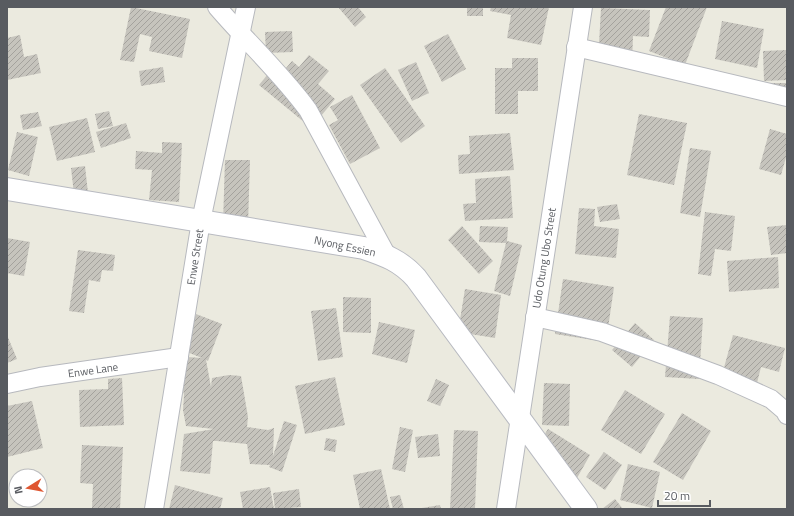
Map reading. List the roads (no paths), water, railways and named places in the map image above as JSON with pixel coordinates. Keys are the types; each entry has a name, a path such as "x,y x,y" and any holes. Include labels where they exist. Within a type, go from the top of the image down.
{"street":[{"path":"217,7 241,35 294,91 308,110 387,256"},
{"name":"Enwe Street","path":"154,509 201,221 246,7"},
{"name":"Udo Otung Ubo Street","path":"506,509 583,7"},
{"path":"576,47 787,97"},
{"name":"Nyong Essien","path":"7,189 364,248 387,256 407,268 416,278 586,509"},
{"path":"535,317 602,332 718,375 771,399 785,410 787,415"},
{"name":"Enwe Lane","path":"7,384 40,377 178,357"}]}
